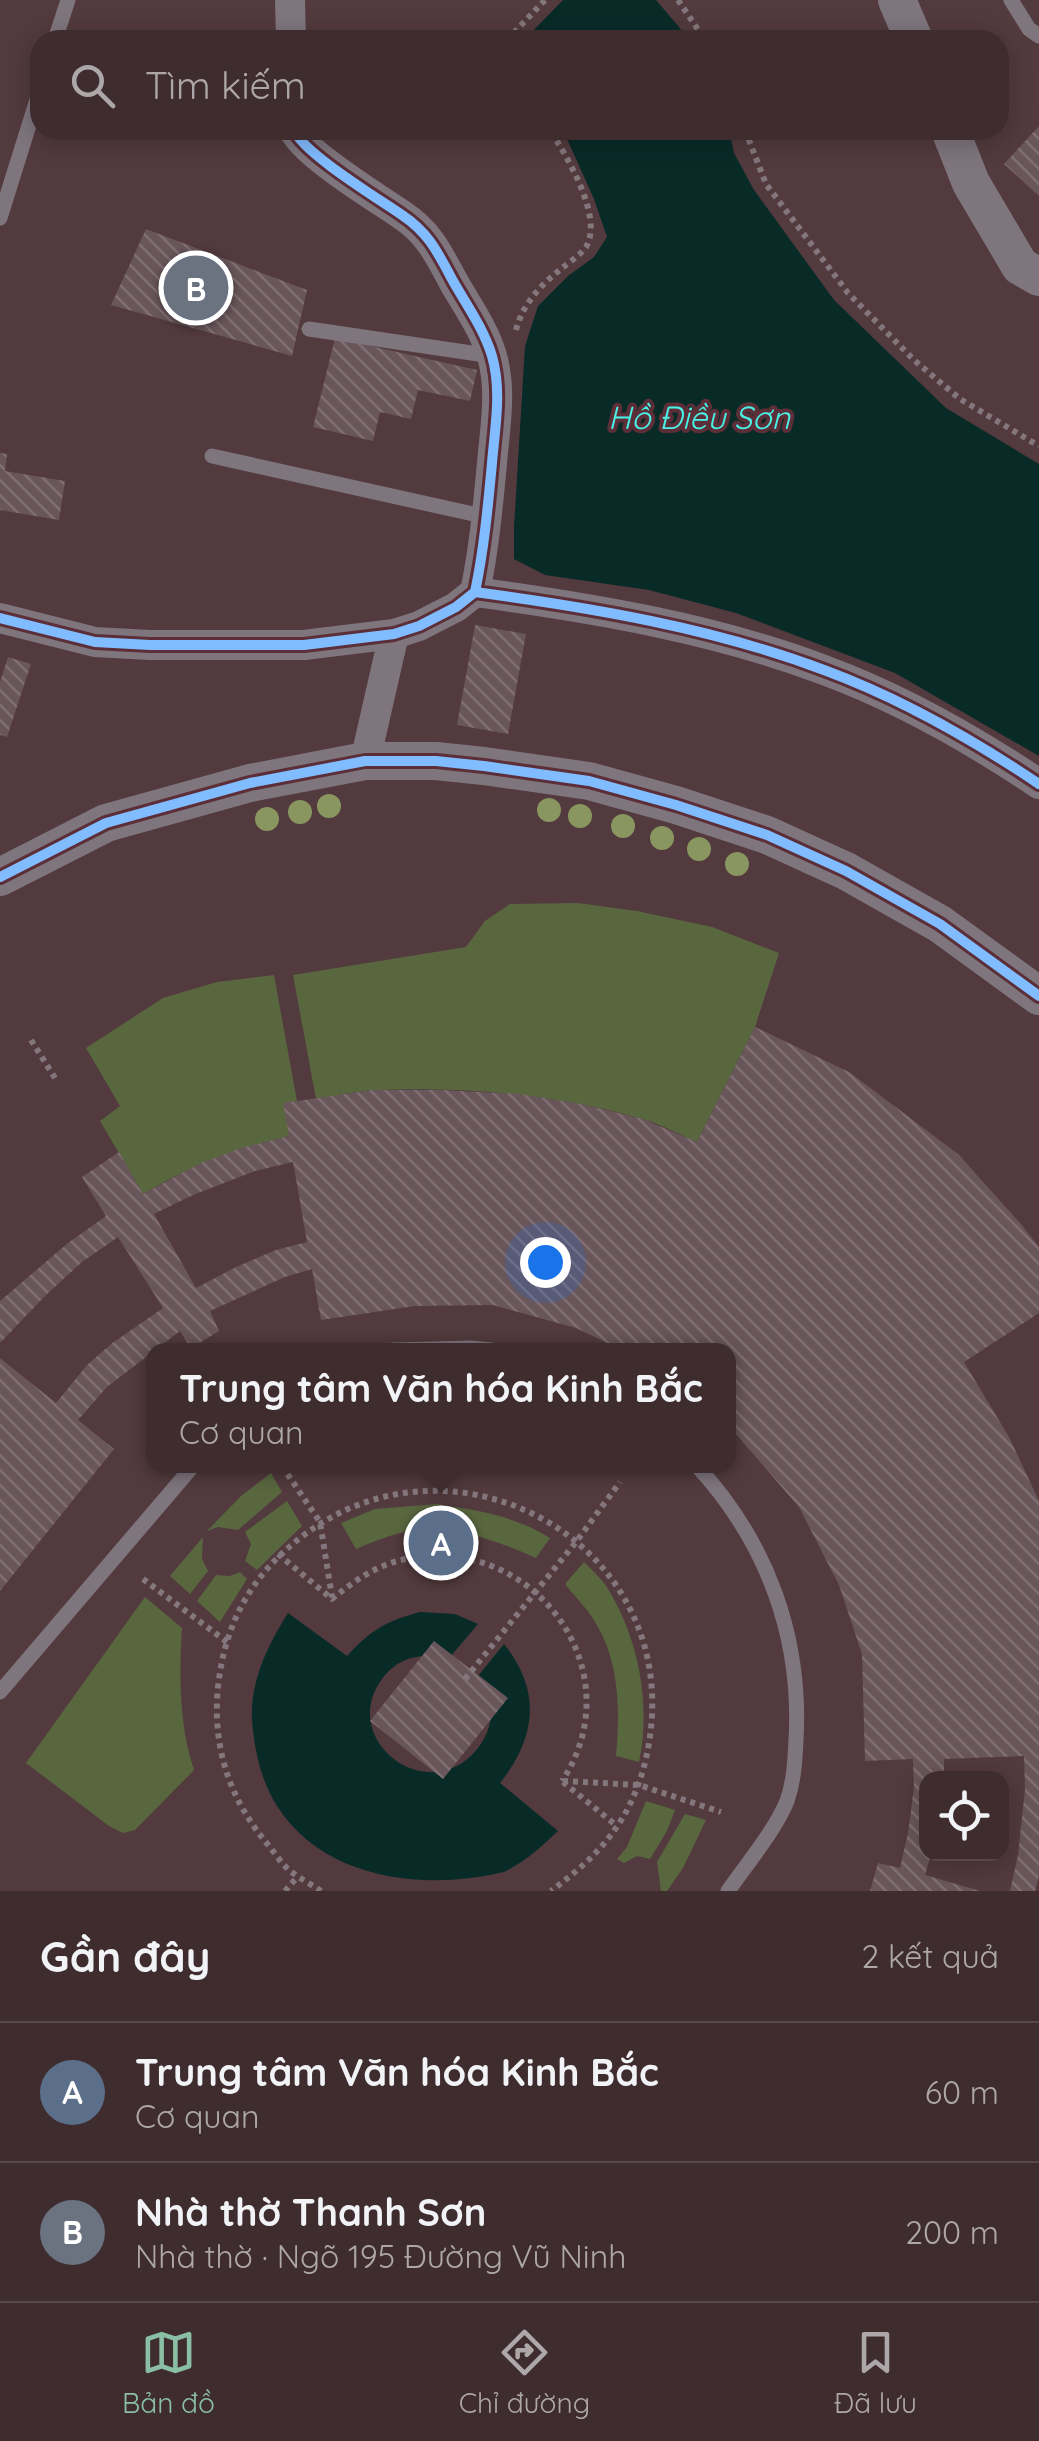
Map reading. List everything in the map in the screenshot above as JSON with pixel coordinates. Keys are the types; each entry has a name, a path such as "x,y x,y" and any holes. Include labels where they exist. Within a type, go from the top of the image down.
{"street":[{"path":"290,0 291,30"},
{"path":"898,0 910,30"},
{"path":"0,618 95,642 304,645 394,634 456,607 475,592 487,517 498,397 492,356 429,237 301,140"},
{"path":"954,140 971,183 1020,266 1039,277"},
{"path":"475,592 687,628 811,665 918,712 1039,784"},
{"path":"365,762 394,634"},
{"path":"0,877 106,823 250,783 365,762 436,761 589,781 676,804 768,835 846,871 940,924 1039,996"}],"lane":[{"path":"59,30 68,0"},
{"path":"1010,0 1029,29 1039,36"},
{"path":"0,218 30,122"},
{"path":"309,329 492,356"},
{"path":"212,456 487,517"},
{"path":"0,1692 187,1473"},
{"path":"703,1473 737,1517 768,1571 788,1632 798,1712 795,1766 786,1803 728,1891"}],"path":[{"path":"516,30 545,0"},
{"path":"678,0 698,30"},
{"path":"515,334 519,319 540,286 588,244 590,213 556,140"},
{"path":"749,140 766,184 848,294 914,360 960,399 1039,446"},
{"path":"32,1040 55,1078"},
{"path":"287,1473 320,1522 332,1598"},
{"path":"466,1679 620,1482"},
{"path":"321,1891 289,1870 250,1824 225,1772 216,1714 222,1656 243,1602 278,1554 324,1518 379,1496 437,1490 484,1495 528,1510 576,1542 602,1566 628,1605 645,1648 653,1694 651,1740 638,1785 617,1826 588,1862 551,1891"},
{"path":"278,1554 332,1598"},
{"path":"332,1598 360,1576 402,1559 424,1556 457,1557 489,1564 535,1592 559,1617 585,1677 586,1721 582,1742 562,1782"},
{"path":"143,1579 227,1642"},
{"path":"562,1782 638,1785 721,1812"},
{"path":"562,1782 617,1826"},
{"path":"285,1891 298,1876"}],"green space":[{"path":"578,903 712,927 779,953 755,1027 697,1142 654,1123 607,1110 509,1094 377,1090 316,1099 293,975 466,947 485,921 510,904"},
{"path":"274,975 297,1101 289,1136 214,1159 143,1194 100,1121 120,1106 86,1048 163,998 217,982"},
{"path":"271,1473 282,1492 238,1530 218,1527 207,1531 241,1496"},
{"path":"287,1501 302,1526 257,1570 245,1561 251,1544 245,1532"},
{"path":"437,1504 509,1519 550,1538 536,1558 487,1539 435,1529 400,1533 356,1549 341,1523 375,1509"},
{"path":"203,1537 202,1559 208,1571 190,1594 170,1576"},
{"path":"584,1562 610,1592 635,1653 644,1718 639,1762 616,1756 618,1704 609,1653 592,1617 565,1584"},
{"path":"240,1572 247,1579 220,1622 197,1601 216,1575"},
{"path":"145,1597 182,1628 181,1700 194,1770 135,1830 123,1833 26,1763"},
{"path":"646,1801 675,1810 650,1859 637,1856 624,1863 617,1859 627,1847"},
{"path":"685,1814 706,1820 683,1868 667,1891 661,1891 657,1862"}],"water":[{"path":"563,0 656,0 682,30 534,30"},
{"name":"Hồ Điều Sơn","path":"567,140 731,140 754,190 834,300 946,408 1039,464 1039,756 895,673 736,613 649,590 545,575 514,559 525,346 538,306 594,257 607,237"},
{"path":"420,1612 455,1614 478,1624 450,1657 412,1658 389,1671 371,1702 371,1724 380,1744 395,1760 414,1769 436,1772 458,1765 478,1748 487,1732 489,1708 478,1676 504,1644 524,1679 530,1714 521,1749 500,1783 558,1831 504,1872 473,1878 409,1879 348,1864 297,1831 277,1806 263,1775 253,1730 254,1691 267,1651 288,1613 347,1656 380,1628"}],"building":[{"path":"1039,126 1039,196 1004,164"},
{"path":"146,229 307,290 292,356 111,305"},
{"path":"335,338 477,370 470,401 418,390 411,419 380,412 373,441 313,427"},
{"path":"0,453 7,454 5,471 65,481 59,520 0,510"},
{"path":"475,625 526,634 508,734 457,725"},
{"path":"8,657 31,664 7,737 0,735 0,682"},
{"path":"755,1027 849,1072 958,1154 1039,1247 1039,1313 964,1362 1009,1437 1039,1501 1039,1876 1035,1891 1010,1891 1025,1789 1024,1756 944,1759 944,1771 919,1771 919,1861 929,1861 925,1875 980,1891 870,1891 878,1863 900,1868 914,1787 913,1759 865,1761 862,1654 839,1585 799,1507 736,1434 736,1343 607,1343 576,1328 493,1305 415,1306 321,1320 312,1269 285,1277 210,1311 219,1331 199,1343 188,1343 180,1331 164,1343 146,1343 146,1357 107,1387 78,1420 114,1449 0,1591 0,1358 56,1403 87,1365 163,1308 118,1237 82,1262 0,1343 0,1301 106,1216 82,1177 119,1152 143,1194 199,1164 289,1136 283,1103 373,1090 441,1090 519,1094 643,1119 697,1142","holes":["293,1162 307,1242 236,1267 196,1288 154,1214 255,1171"]},
{"path":"434,1641 508,1698 443,1779 370,1721"}],"cycle path":[{"path":"0,618 95,642 304,645 394,634 456,607 475,592 497,409 497,382 489,346 426,236 300,140"},
{"path":"475,592 652,621 782,655 908,707 1039,784"},
{"path":"0,877 106,823 250,783 365,761 484,766 589,781 767,835 846,871 940,924 1039,996"}],"place":[{"name":"Nhà thờ Thanh Sơn","path":"196,288"},
{"name":"Trung tâm Văn hóa Kinh Bắc","path":"441,1543"}]}
